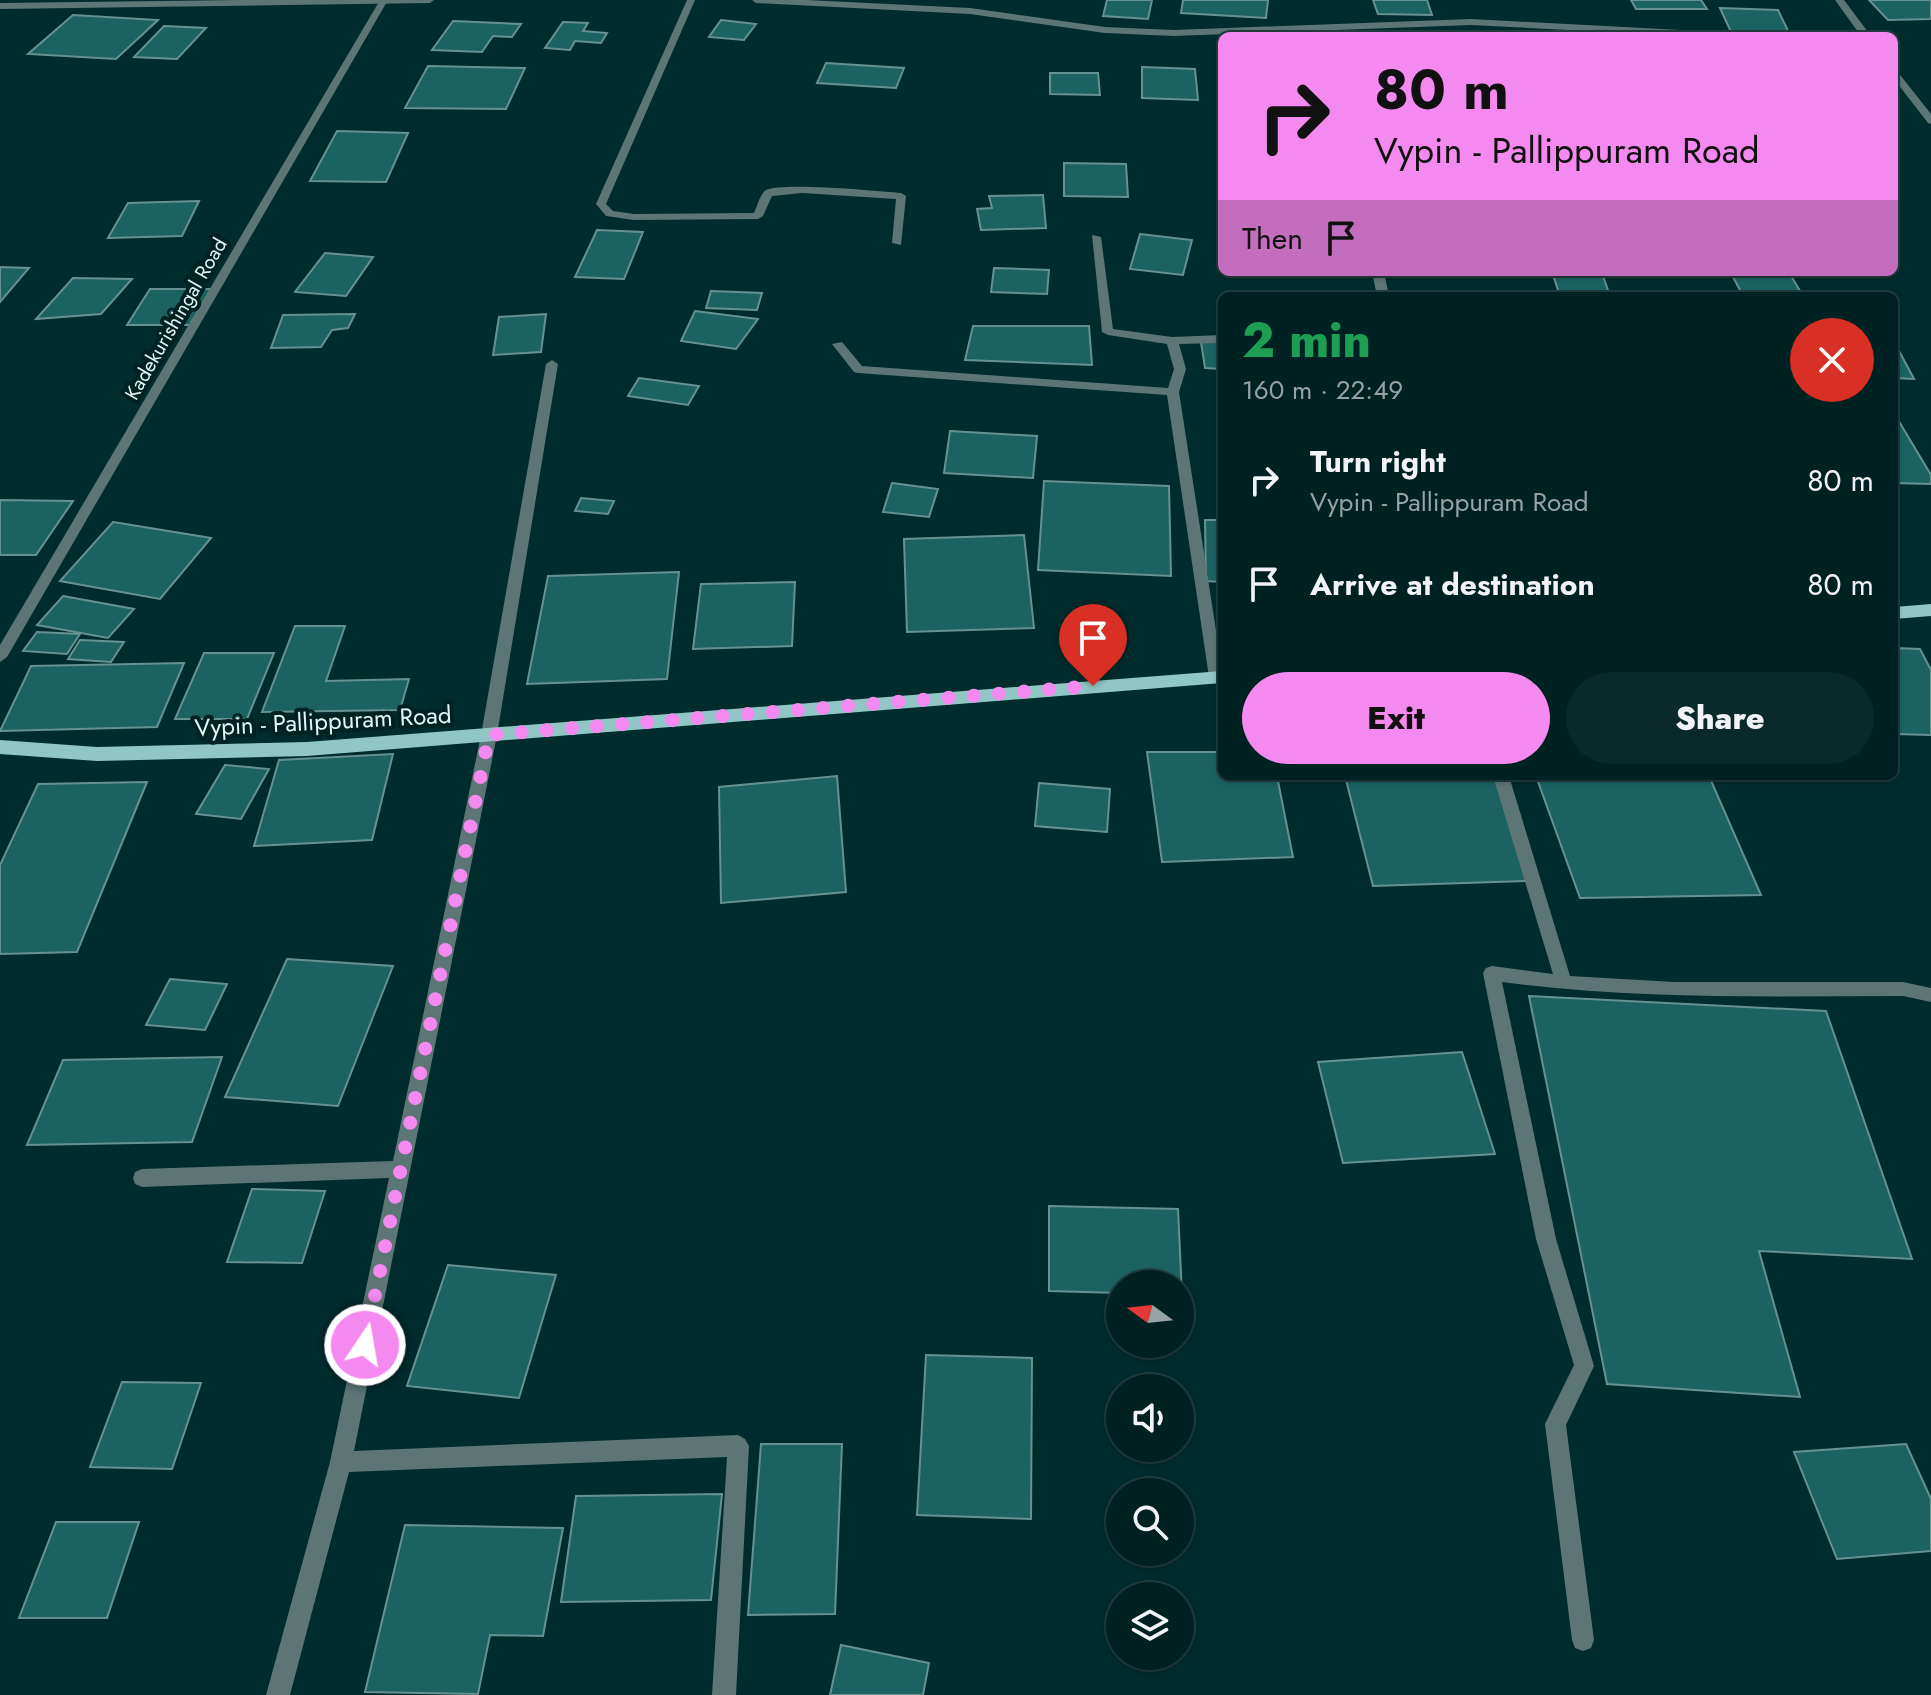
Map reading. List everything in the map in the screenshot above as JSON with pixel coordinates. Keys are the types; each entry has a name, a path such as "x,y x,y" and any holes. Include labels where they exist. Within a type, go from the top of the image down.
{"main road":[{"path":"1898,613 1931,610"},
{"name":"Vypin - Pallippuram Road","path":"0,747 97,754 262,750 1218,677"}],"street":[{"path":"0,6 430,0"},
{"path":"691,0 601,204 610,214 634,217 758,216 768,193 802,190 901,196 897,243"},
{"path":"756,0 970,11 1105,30 1218,33"},
{"path":"1839,0 1863,32"},
{"name":"Kadekurishingal Road","path":"0,657 383,1"},
{"path":"1298,32 1471,22 1614,32"},
{"path":"1898,78 1931,121"},
{"path":"1096,237 1108,332 1172,341 1218,339"},
{"path":"1172,341 1180,369 1173,392 1218,671"},
{"path":"838,344 858,369 1173,392"},
{"path":"278,1695 341,1462 489,735 552,364"},
{"path":"1502,780 1564,983"},
{"path":"1583,1640 1555,1424 1584,1366 1546,1239 1492,973 1564,983 1674,989 1903,989 1931,995"},
{"path":"142,1178 401,1169"},
{"path":"341,1462 738,1446 724,1695"}],"building":[{"path":"1107,0 1152,0 1148,19 1103,16"},
{"path":"1183,0 1268,0 1266,18 1181,13"},
{"path":"1373,0 1427,0 1432,15 1378,14"},
{"path":"1631,0 1701,0 1707,9 1636,9"},
{"path":"1869,0 1931,0 1931,19 1888,20"},
{"path":"1720,8 1778,10 1789,32 1731,32"},
{"path":"73,15 158,20 116,59 28,54"},
{"path":"721,20 756,24 744,40 709,37"},
{"path":"453,21 521,24 512,37 493,36 482,52 432,50"},
{"path":"563,22 588,23 583,31 607,33 601,43 575,41 570,50 545,48"},
{"path":"164,26 206,28 177,59 134,57"},
{"path":"826,63 904,68 896,88 817,83"},
{"path":"428,66 525,68 506,109 405,108"},
{"path":"1142,67 1195,69 1198,100 1142,98"},
{"path":"1050,73 1098,73 1100,95 1050,94"},
{"path":"337,131 408,133 386,182 310,181"},
{"path":"1064,163 1126,164 1128,197 1064,196"},
{"path":"1043,195 1046,228 981,230 977,209 992,208 989,196"},
{"path":"199,201 182,236 108,238 128,203"},
{"path":"597,230 643,232 624,279 575,277"},
{"path":"1140,234 1192,240 1183,275 1130,269"},
{"path":"325,253 373,257 346,296 295,292"},
{"path":"0,267 29,268 0,302"},
{"path":"994,268 1049,270 1047,294 991,292"},
{"path":"1553,276 1603,276 1609,292 1559,292"},
{"path":"1733,276 1791,276 1801,292 1741,292"},
{"path":"73,278 132,279 101,314 36,319"},
{"path":"150,289 211,289 190,325 127,325"},
{"path":"711,291 762,293 757,310 706,308"},
{"path":"695,311 758,319 736,349 681,341"},
{"path":"355,314 348,328 332,330 321,347 271,348 283,315"},
{"path":"546,314 541,352 493,355 499,317"},
{"path":"973,326 1089,326 1092,365 965,360"},
{"path":"1201,342 1218,342 1218,369 1205,368"},
{"path":"1898,349 1914,379 1898,378"},
{"path":"639,378 699,386 688,405 628,396"},
{"path":"1898,420 1931,475 1931,484 1898,483"},
{"path":"950,431 1037,436 1033,478 944,473"},
{"path":"1044,481 1169,486 1171,576 1038,570"},
{"path":"892,483 938,489 929,517 883,512"},
{"path":"581,498 614,501 608,514 575,511"},
{"path":"0,500 73,501 36,555 0,555"},
{"path":"1205,520 1218,520 1218,582 1206,581"},
{"path":"113,522 211,538 160,599 60,581"},
{"path":"1024,535 1034,628 907,632 904,539"},
{"path":"679,572 667,679 527,684 548,576"},
{"path":"795,582 792,646 693,649 701,584"},
{"path":"63,596 134,609 108,638 37,625"},
{"path":"295,626 345,626 326,681 409,679 400,710 262,712"},
{"path":"37,632 80,634 67,654 23,651"},
{"path":"80,640 124,642 111,662 68,659"},
{"path":"1898,648 1920,649 1931,670 1931,735 1898,734"},
{"path":"204,653 274,653 247,719 175,719"},
{"path":"184,663 157,727 0,731 31,666"},
{"path":"1147,752 1218,752 1218,780 1278,780 1293,857 1162,862"},
{"path":"393,754 372,840 254,846 279,760"},
{"path":"225,765 269,769 241,819 196,814"},
{"path":"837,776 846,892 721,903 719,787"},
{"path":"1346,780 1495,780 1529,881 1373,886"},
{"path":"1537,780 1711,780 1761,895 1580,898"},
{"path":"147,782 77,952 0,954 0,865 38,784"},
{"path":"1039,783 1110,789 1107,832 1035,826"},
{"path":"287,959 393,966 338,1106 225,1097"},
{"path":"170,979 227,984 205,1030 146,1025"},
{"path":"1529,996 1826,1011 1912,1259 1759,1251 1800,1397 1607,1384"},
{"path":"1462,1052 1495,1154 1343,1163 1318,1062"},
{"path":"222,1057 192,1142 27,1145 63,1060"},
{"path":"252,1189 325,1191 302,1263 227,1262"},
{"path":"1049,1206 1178,1209 1181,1270 1106,1270 1106,1293 1049,1291"},
{"path":"448,1265 556,1275 519,1398 407,1386"},
{"path":"926,1355 1032,1358 1031,1519 917,1515"},
{"path":"122,1382 201,1383 172,1469 90,1467"},
{"path":"761,1444 842,1444 835,1614 748,1615"},
{"path":"1906,1444 1931,1499 1931,1551 1837,1559 1794,1452"},
{"path":"722,1494 711,1600 561,1602 576,1496"},
{"path":"56,1522 139,1522 107,1618 19,1618"},
{"path":"405,1525 563,1528 543,1636 490,1635 478,1694 365,1692"},
{"path":"841,1645 929,1663 923,1695 830,1695"}],"route":[{"path":"365,1345 489,735 1093,686"}]}
